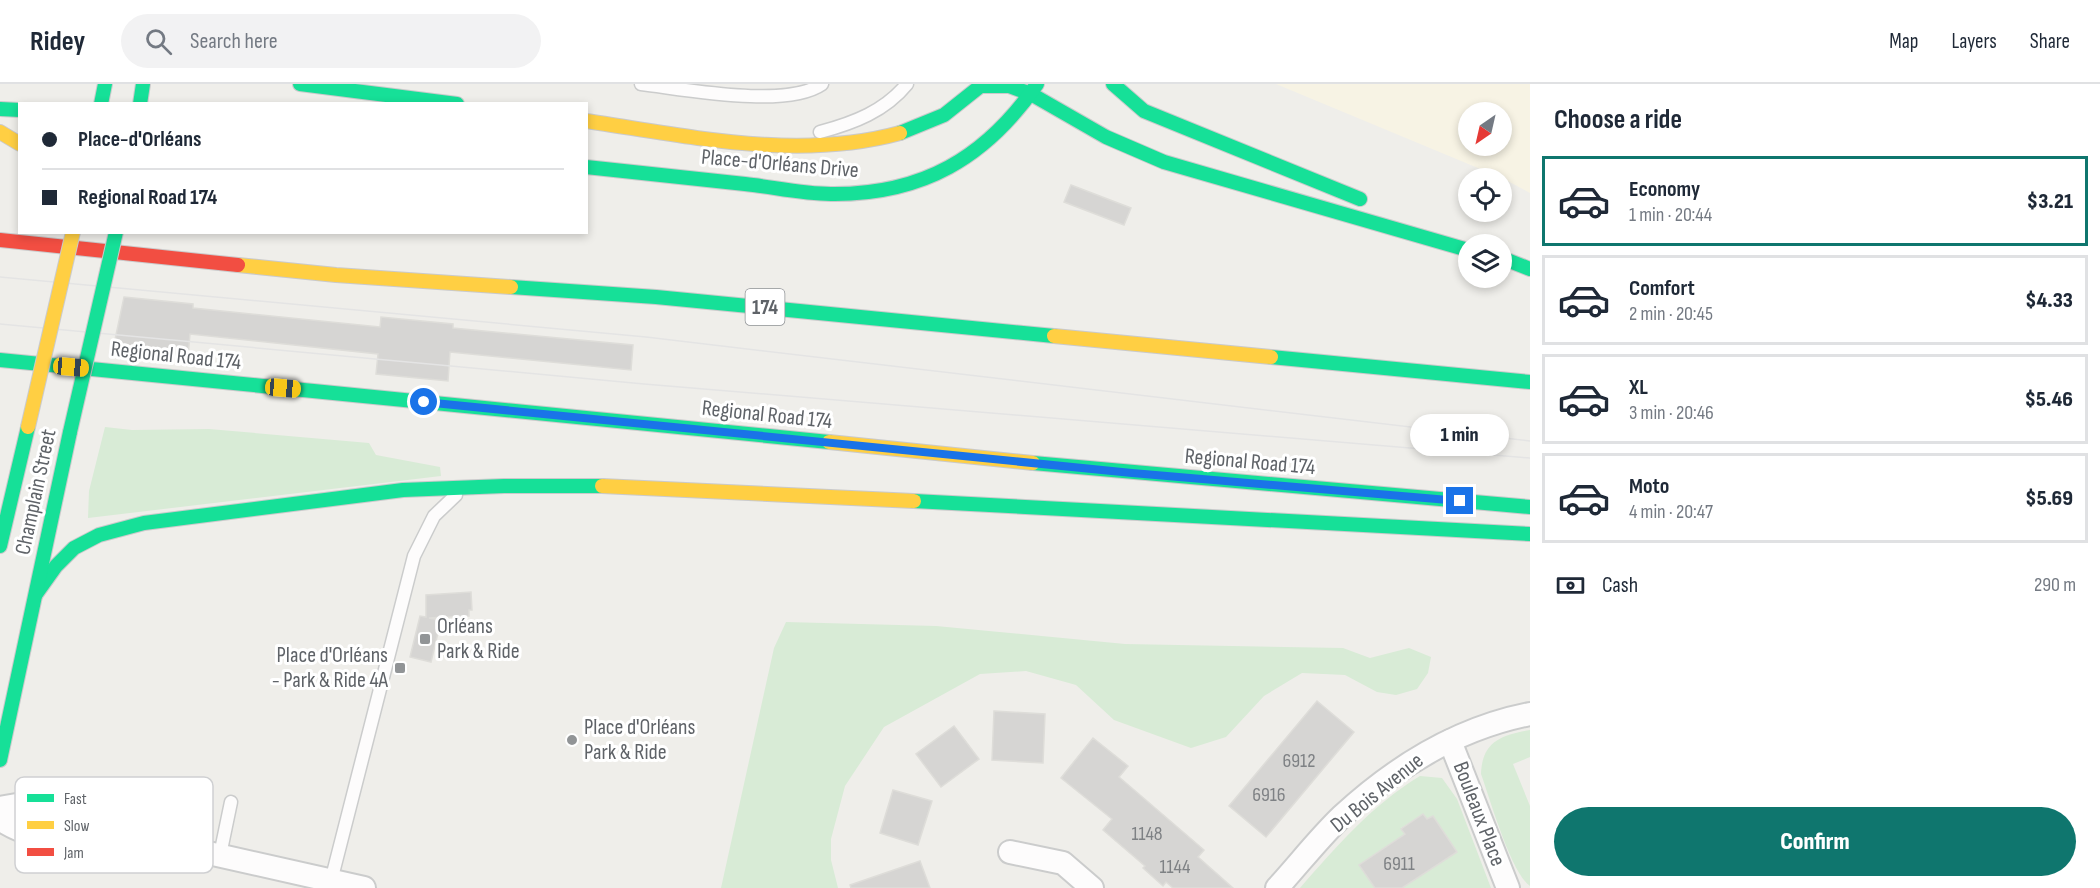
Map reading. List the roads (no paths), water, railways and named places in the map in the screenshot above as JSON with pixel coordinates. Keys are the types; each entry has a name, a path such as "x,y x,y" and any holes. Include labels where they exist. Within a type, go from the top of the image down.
{"main road":[{"path":"101,102 105,84"},
{"path":"140,102 143,84"},
{"path":"300,84 443,102"},
{"path":"354,84 408,97"},
{"path":"1113,84 1144,111 1372,204"},
{"path":"983,85 1032,87 1106,137 1164,162 1458,247"},
{"name":"Place-d'Orléans Drive","path":"588,121 766,144 844,146 889,139 953,111 983,85"},
{"name":"Place-d'Orléans Drive","path":"588,167 831,194 873,192 911,185 940,175 970,159 994,138 1032,87"},
{"path":"0,109 18,110"},
{"path":"0,132 18,143"},
{"path":"1394,213 1458,239"},
{"path":"54,234 60,287"},
{"name":"Champlain Street","path":"0,546 73,234"},
{"name":"Champlain Street","path":"0,760 70,432 116,234"},
{"name":"174","path":"0,240 336,275 668,298 1530,382"},
{"path":"1512,262 1530,269"},
{"name":"Regional Road 174","path":"0,360 1156,475 1530,507"},
{"path":"24,379 48,381"},
{"path":"72,383 95,386"},
{"path":"417,416 1007,471 1156,475"},
{"path":"36,594 68,552 83,542 105,533 173,518 282,504 397,490 473,486 591,487 770,494 1530,534"}],"street":[{"name":"Du Bois Avenue","path":"1277,888 1342,816 1408,764 1450,741 1506,719 1530,714"},
{"name":"Bouleaux Place","path":"1450,741 1508,888"},
{"path":"0,808 15,805"},
{"path":"0,819 15,827"},
{"path":"1010,852 1062,863 1092,888"},
{"path":"213,854 364,888"}],"lane":[{"path":"641,84 768,96 803,93 822,84"},
{"path":"766,144 857,121 892,100 907,84"},
{"path":"1020,84 1032,87"},
{"path":"331,881 417,549 425,529 443,505 473,486"},
{"path":"220,855 231,802"}],"tram line":[{"path":"0,277 646,337 1530,441"},
{"path":"0,324 644,384 1530,458"}],"place":[{"name":"Orléans Park & Ride","path":"425,639"},
{"name":"Place d'Orléans - Park & Ride 4A","path":"400,668"},
{"name":"Place d'Orléans Park & Ride","path":"572,740"}]}
